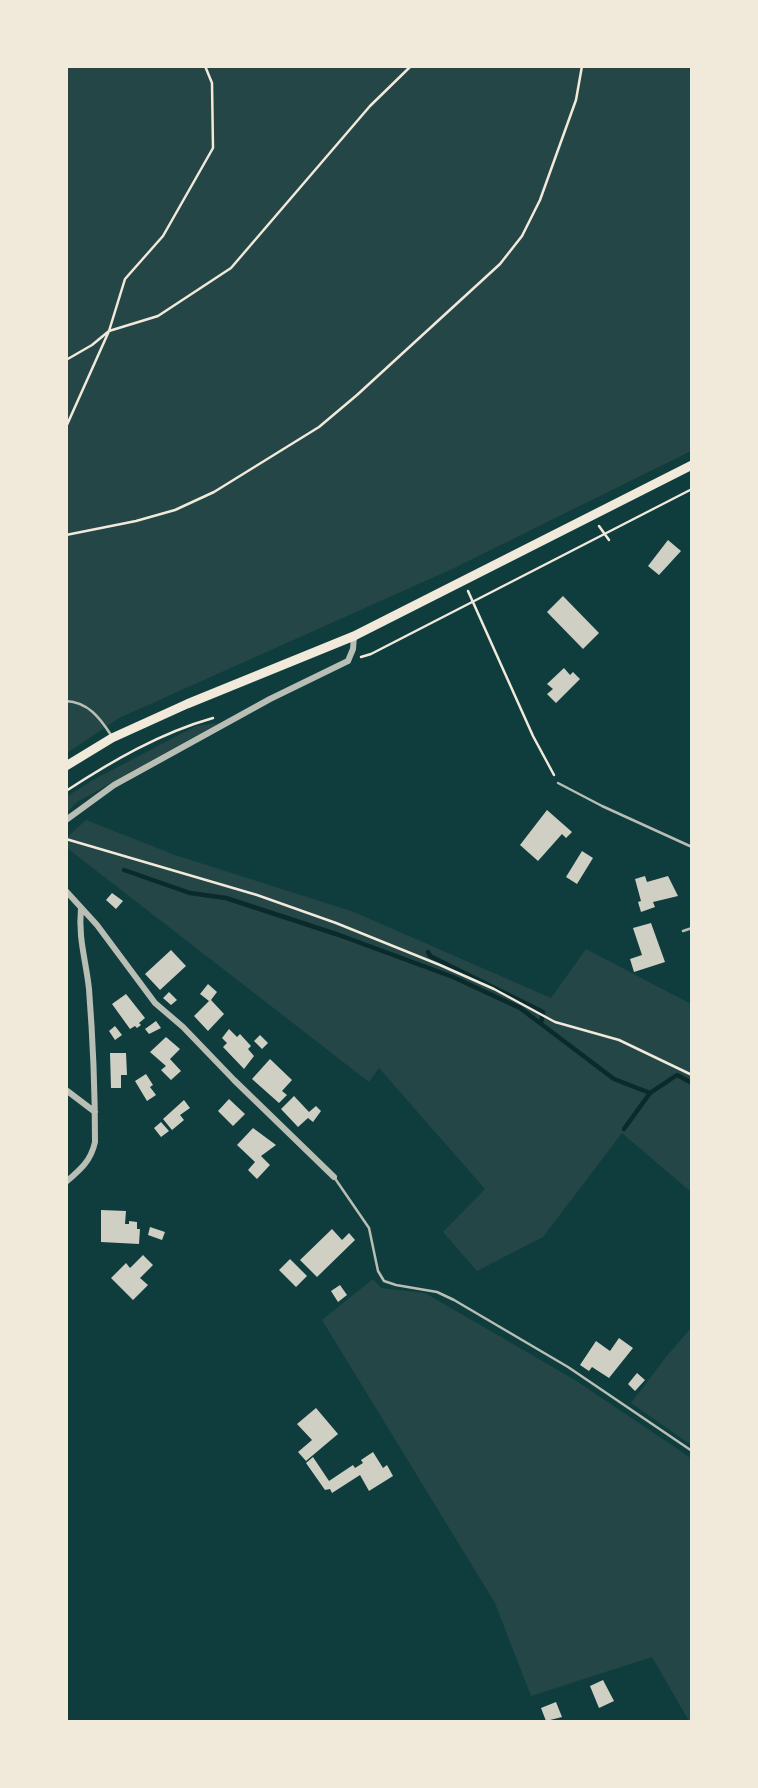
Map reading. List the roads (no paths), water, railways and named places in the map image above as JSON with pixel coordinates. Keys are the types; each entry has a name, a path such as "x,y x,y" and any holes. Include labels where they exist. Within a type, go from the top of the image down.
{"main road":[{"path":"66,766 112,738 187,704 354,636 691,465"}],"street":[{"path":"66,820 114,785 270,699 348,661 354,636"},
{"path":"66,891 97,925 155,1003 183,1027 334,1177"},
{"path":"66,1182 82,1169 92,1156 95,1142 88,984 79,931 80,908"},
{"path":"66,1090 95,1112"}],"lane":[{"path":"66,701 87,708 98,717 112,738"},
{"path":"558,783 691,847"},
{"path":"683,931 691,928"},
{"path":"334,1177 369,1228 378,1271 384,1280 396,1285 437,1292 454,1300 568,1367 691,1451"}],"waterway":[{"path":"124,870 190,893 226,898 339,935 453,977 520,1008 614,1079 650,1093 677,1075 692,1083"},
{"path":"428,952 430,956 543,1012 541,1023"},
{"path":"624,1129 650,1093"}]}
